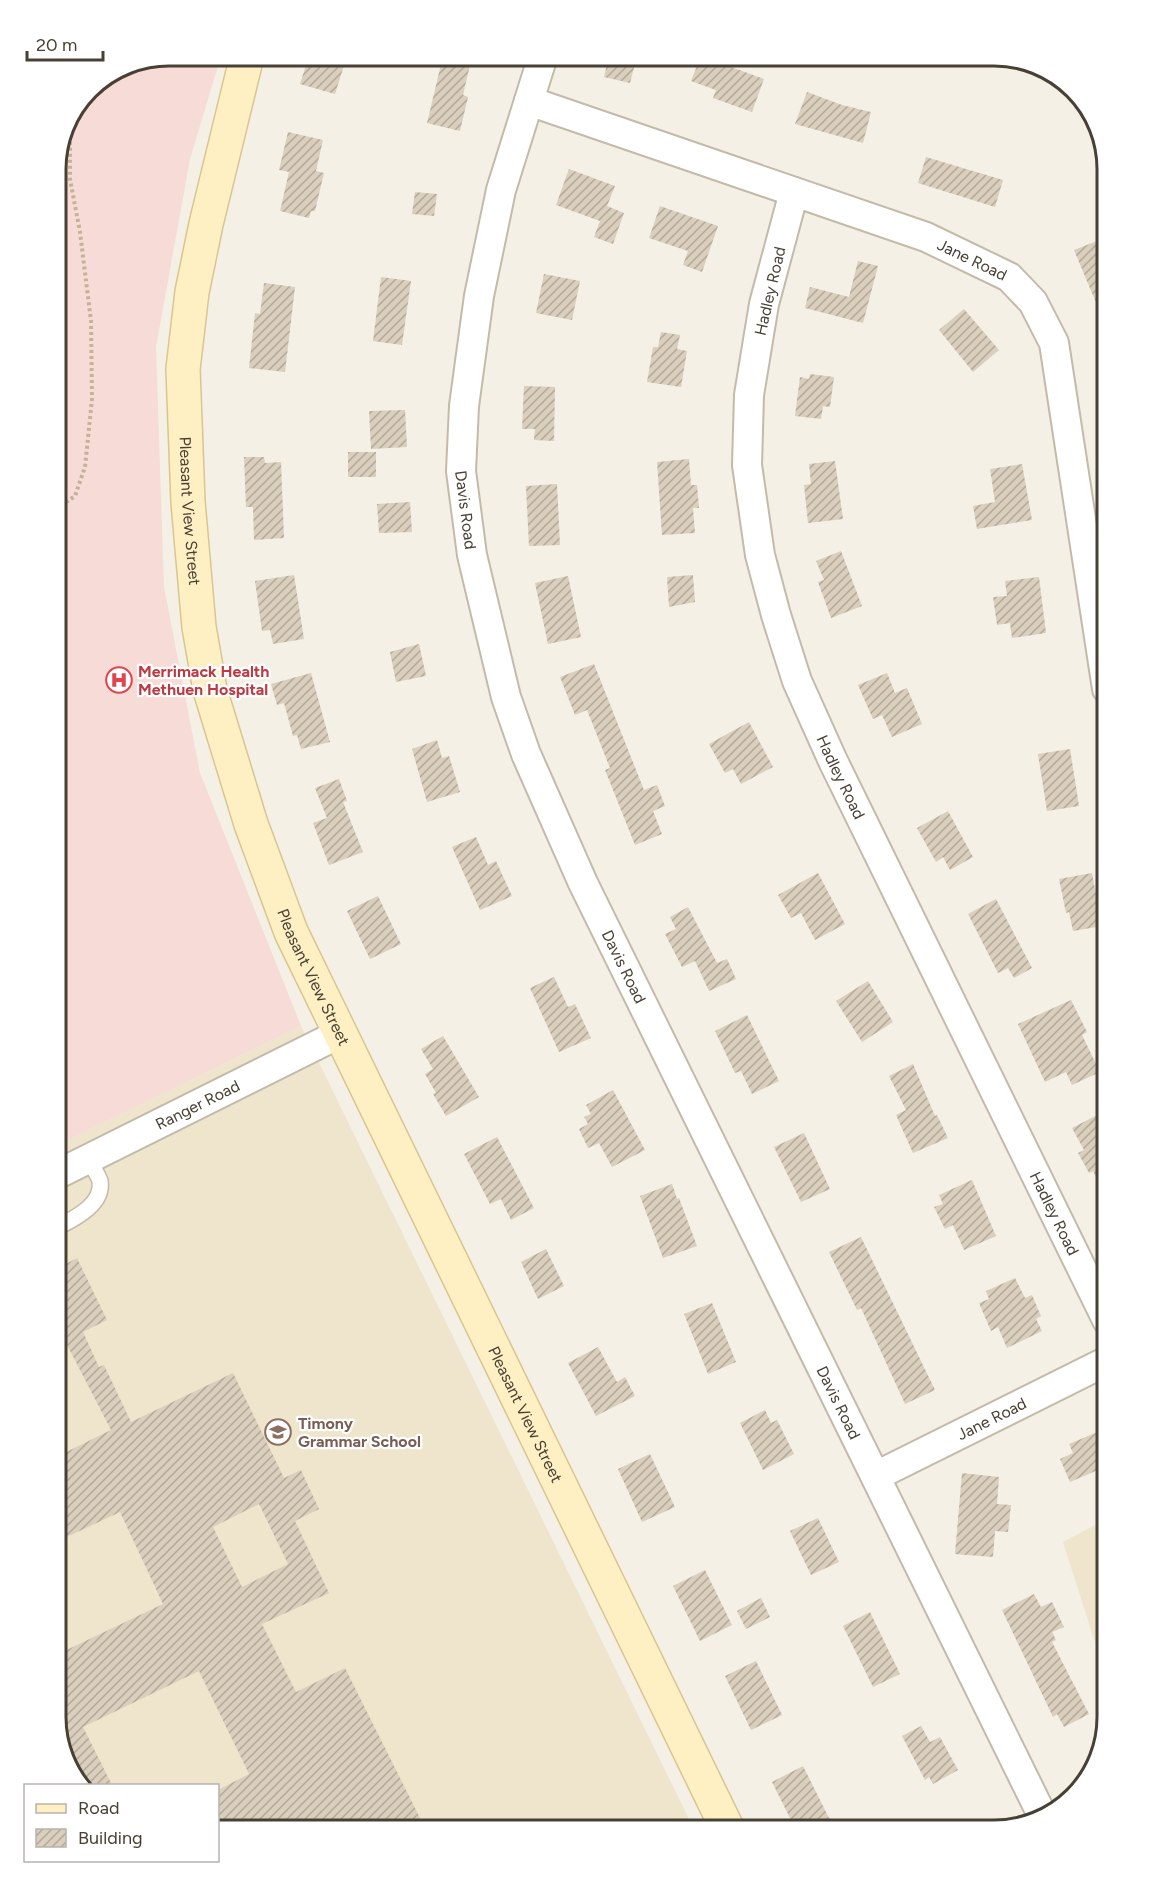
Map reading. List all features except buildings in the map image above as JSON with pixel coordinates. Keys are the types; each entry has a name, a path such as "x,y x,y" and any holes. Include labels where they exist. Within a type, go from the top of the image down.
{"street":[{"name":"Pleasant View Street","path":"245,66 192,292 183,369 184,433 192,559 199,627 210,690 251,824 291,932 723,1820"},
{"name":"Davis Road","path":"540,66 501,190 478,296 464,406 461,471 472,555 506,697 526,754 583,883 1039,1809"},
{"name":"Jane Road","path":"529,102 926,237 1009,277 1033,302 1054,343 1097,624"},
{"name":"Hadley Road","path":"794,192 764,304 749,395 747,465 760,555 776,615 797,681 833,761 1097,1300"},
{"name":"Ranger Road","path":"66,1170 339,1034"},
{"name":"Jane Road","path":"876,1476 1097,1366"}],"lane":[{"path":"66,1222 86,1211 98,1196 100,1180 88,1159"}],"path":[{"path":"66,502 75,496 86,466 92,399 91,321 80,232 70,179 70,142"}],"shaded area":[{"name":"Merrimack Health Methuen Hospital","path":"218,66 190,159 156,347 164,587 200,773 301,1026 66,1141 66,162 70,142 87,106 112,83 149,68"},
{"name":"Timony Grammar School","path":"301,1026 689,1819 219,1820 219,1784 91,1784 83,1774 70,1744 66,1717 66,1141"},
{"path":"1097,1524 1097,1649 1063,1542"}],"place":[{"name":"Merrimack Health Methuen Hospital","path":"119,680"},
{"name":"Timony Grammar School","path":"278,1432"}]}
